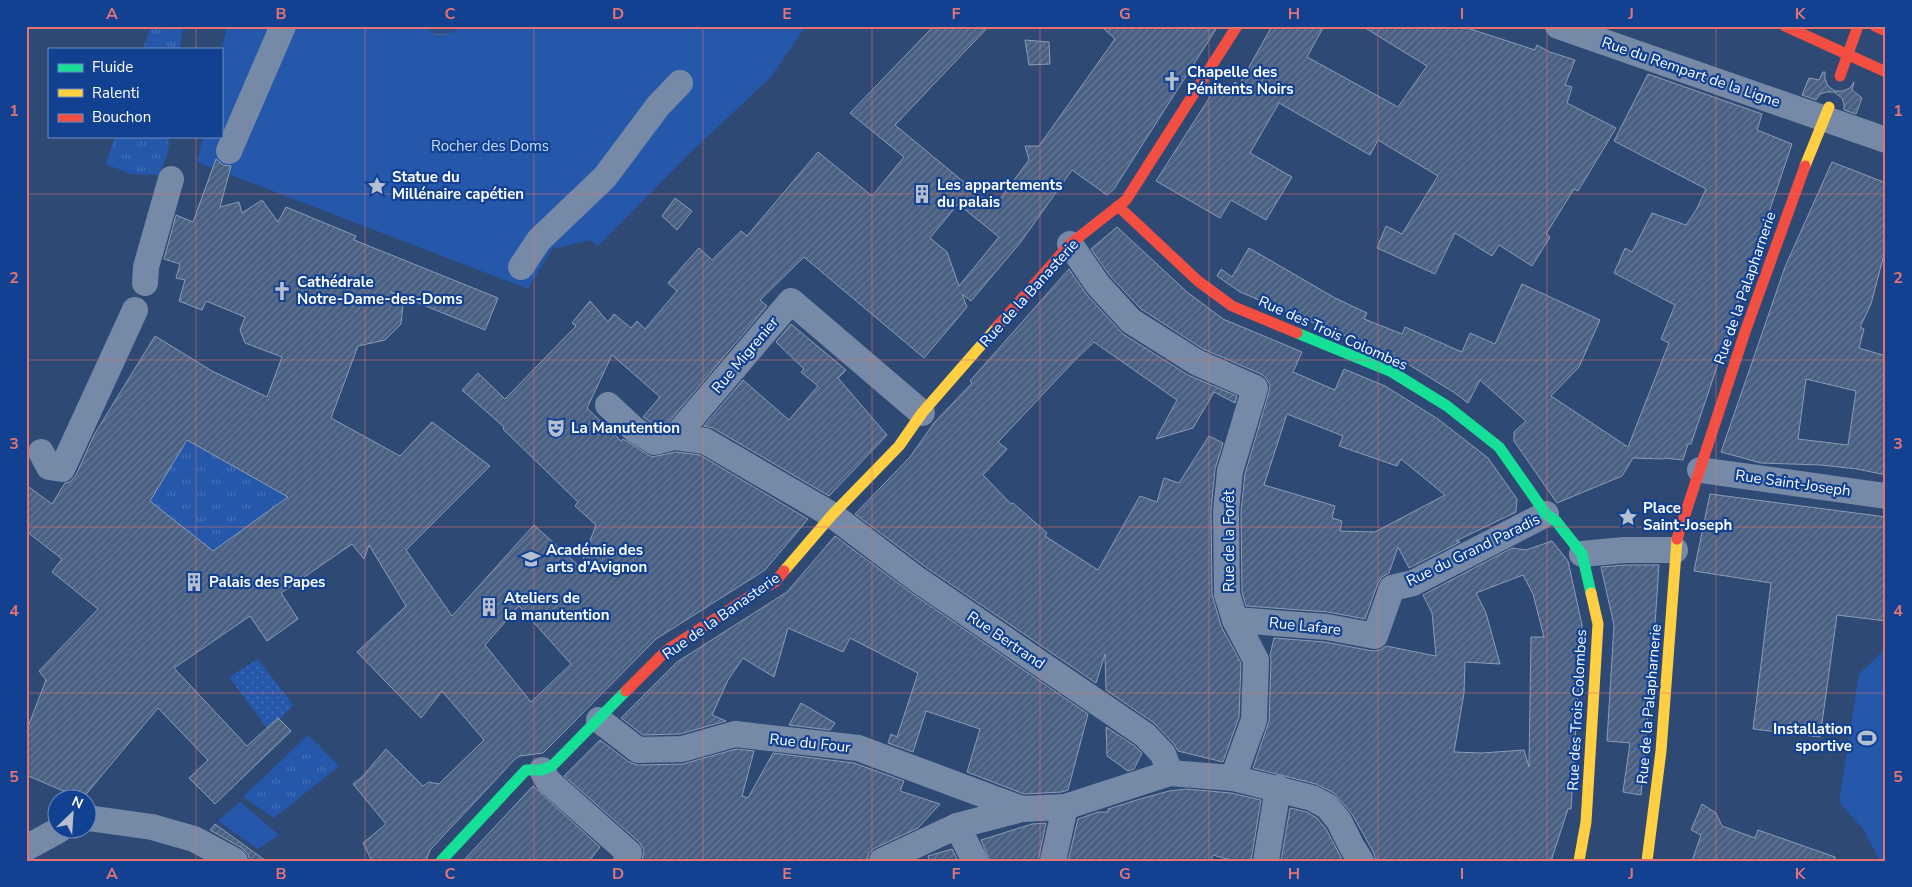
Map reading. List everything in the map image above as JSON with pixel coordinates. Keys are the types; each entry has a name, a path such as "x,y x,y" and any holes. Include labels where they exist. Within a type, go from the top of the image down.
{"street":[{"path":"229,151 283,26"},
{"name":"Rue de la Banasterie","path":"441,861 526,770 542,770 552,766 667,650 775,582 832,516 898,446 922,413 1070,244 1126,200 1237,26"},
{"name":"Rue du Rempart de la Ligne","path":"1558,26 1827,113 1886,140"},
{"path":"1785,26 1886,72"},
{"path":"1840,76 1858,26"},
{"path":"1875,26 1886,31"},
{"path":"521,267 538,240 605,177 658,106 680,83"},
{"name":"Rue de la Palapharnerie","path":"1647,861 1656,802 1670,638 1675,550 1678,533 1797,186 1827,113"},
{"path":"145,283 146,267 171,179"},
{"name":"Rue des Trois Colombes","path":"1118,206 1198,281 1232,306 1392,372 1447,406 1499,447 1546,514 1556,521 1582,554 1598,624 1586,822 1579,861"},
{"name":"Rue de la Forêt","path":"1070,244 1098,285 1131,321 1196,362 1255,388 1230,471 1226,511 1227,594 1235,620 1256,660 1254,720 1233,778"},
{"name":"Rue Migrenier","path":"675,437 791,301 922,413"},
{"path":"41,452 49,468 62,469 135,310"},
{"name":"Rue Bertrand","path":"608,405 635,430 655,442 675,437 705,441 832,516 918,580 1145,735 1163,754 1170,773"},
{"name":"Rue Saint-Joseph","path":"1700,470 1886,496"},
{"name":"Rue du Grand Paradis","path":"1375,636 1392,588 1413,583 1546,514"},
{"path":"1582,554 1624,550 1675,550"},
{"name":"Rue Lafare","path":"1235,620 1327,627 1375,636"},
{"name":"Rue du Four","path":"599,720 638,750 682,749 735,734 858,748 1022,809"},
{"path":"542,770 548,780 629,853 626,861"},
{"path":"882,861 957,826 1022,809 1065,807 1170,773 1233,778 1312,798 1327,806 1339,821 1361,861"},
{"path":"1266,861 1278,788"},
{"path":"1053,861 1065,807"},
{"path":"98,819 152,827 194,839 235,861"},
{"path":"957,826 975,861"},
{"path":"26,848 48,836"}],"green space":[{"path":"151,26 183,26 180,48 143,48"},
{"name":"Rocher des Doms","path":"227,26 806,26 770,78 691,152 598,246 590,240 552,249 528,289 197,162 203,138 222,138 222,48"},
{"path":"114,138 169,138 168,152 159,175 131,174 106,164"},
{"path":"187,440 288,497 213,551 150,501"},
{"name":"Installation sportive","path":"1886,650 1886,861 1880,861 1864,830 1839,802 1859,674"},
{"path":"258,659 293,705 269,731 229,677"},
{"path":"308,735 339,766 274,818 243,797"},
{"path":"240,802 279,835 258,849 218,821"}],"shaded area":[{"path":"423,26 459,26 455,32 438,37"}],"building":[{"path":"934,26 989,26 895,125 994,207 1029,160 1025,146 1039,146 1115,39 1101,26 1218,26 1114,189 1107,195 1072,170 1020,243 971,301 962,294 967,307 924,358 804,257 760,300 767,306 667,424 657,426 643,417 660,397 612,355 587,408 621,441 623,439 652,457 676,452 700,455 808,519 765,570 656,639 543,753 520,756 515,759 430,850 426,861 372,861 363,843 386,824 353,784 362,777 386,749 423,786 429,782 439,784 484,740 442,691 421,718 357,652 406,606 369,545 364,559 352,544 281,593 298,619 267,641 250,616 174,668 247,746 278,718 291,731 215,804 189,778 208,760 158,708 90,790 61,790 26,775 26,732 46,680 39,671 98,609 52,572 62,559 26,531 26,485 52,504 65,483 70,482 76,475 94,435 155,336 212,371 267,397 282,357 245,343 240,330 245,317 206,301 202,310 179,301 185,280 176,278 180,264 164,259 176,215 193,222 216,159 223,165 231,166 220,207 239,202 242,213 262,200 278,222 286,207 356,236 354,240 498,298 485,330 391,292 403,304 401,324 385,340 358,346 331,418 400,456 432,422 490,466 406,550 452,616 534,525 580,567 596,525 575,506 578,502 503,429 504,427 462,390 478,373 505,399 576,326 572,323 590,301 608,322 614,314 631,328 637,321 645,329 677,291 668,283 699,248 712,260 741,231 747,236 818,152 872,196 904,157 850,113","holes":["958,204 999,237 959,286 947,252 930,238","187,440 288,497 213,551 150,501","519,606 571,664 531,702 485,645"]},
{"path":"1272,26 1324,26 1307,57 1398,107 1427,66 1362,26 1461,26 1535,50 1537,45 1550,52 1575,60 1565,85 1572,87 1567,103 1616,128 1578,191 1574,189 1546,234 1550,237 1532,266 1499,245 1492,256 1455,233 1435,274 1377,248 1386,226 1402,234 1438,176 1378,140 1370,155 1279,103 1250,153 1292,177 1266,220 1231,200 1220,218 1156,181 1215,89 1228,95 1235,82 1239,85"},
{"path":"1025,40 1049,42 1050,64 1029,65"},
{"path":"1823,72 1825,72 1828,86 1835,91 1843,91 1850,88 1854,82 1852,90 1862,98 1856,114 1844,110 1842,98 1834,92 1820,94 1816,100 1802,95 1809,78 1819,80"},
{"path":"1648,74 1762,114 1757,130 1792,144 1691,444 1688,444 1683,460 1633,458 1622,476 1557,503 1514,441 1514,432 1526,421 1480,380 1468,403 1398,358 1240,292 1217,276 1221,269 1232,277 1249,248 1335,298 1367,313 1364,319 1402,334 1405,327 1462,352 1470,333 1495,344 1522,284 1600,320 1579,367 1551,396 1628,447 1669,343 1661,339 1675,305 1614,273 1625,248 1632,252 1652,213 1686,225 1706,189 1614,141"},
{"path":"1832,162 1886,183 1886,247 1871,304 1860,327 1864,329 1859,348 1886,356 1886,475 1857,469 1821,465 1761,463 1721,452 1785,267","holes":["1806,379 1856,391 1848,445 1798,439"]},
{"path":"675,198 692,211 677,230 662,216"},
{"path":"1117,227 1187,292 1223,319 1302,352 1293,372 1335,390 1344,369 1385,386 1438,419 1488,458 1517,499 1516,512 1456,541 1460,542 1409,568 1398,547 1389,573 1382,577 1378,583 1365,619 1328,612 1246,606 1242,592 1241,512 1245,474 1270,385 1261,374 1203,349 1141,309 1110,276 1091,249","holes":["1287,414 1343,436 1339,446 1397,466 1401,459 1445,495 1375,532 1340,531 1342,521 1332,518 1335,506 1264,485"]},
{"path":"1069,269 1087,295 1123,334 1188,375 1237,396 1235,403 1214,392 1193,428 1156,439 1177,400 1094,342 998,442 1007,449 983,475 1011,504 1013,503 1047,533 1045,536 1098,570 1140,496 1157,502 1164,478 1179,483 1209,436 1223,443 1215,469 1211,510 1212,594 1221,626 1241,663 1239,717 1223,762 1178,751 1174,744 1154,723 1106,690 1105,654 1096,683 927,568 855,514 910,457 934,423 972,383 970,381"},
{"path":"791,324 846,370 838,378 887,435 829,496 713,428 704,426 743,380 789,420 818,386 801,372 804,369 776,342"},
{"path":"1710,494 1886,517 1886,621 1837,615 1820,737 1753,729 1771,583 1694,571"},
{"path":"835,536 910,592 1088,714 1068,790 1024,794 967,772 980,729 926,711 913,752 888,743 891,734 897,737 918,673 850,638 843,652 788,628 774,677 743,658 728,680 712,715 726,721 680,734 643,735 621,718 677,662 787,592"},
{"path":"1552,541 1568,561 1582,625 1571,809 1568,809 1551,861 1376,861 1374,853 1352,814 1334,793 1316,784 1253,768 1269,721 1270,655 1274,638 1325,642 1373,651 1380,650 1386,646 1436,656 1432,613 1423,595 1512,548 1526,550","holes":["1523,575 1533,594 1544,637 1531,637 1529,767 1524,750 1482,753 1454,752 1464,693 1465,662 1500,664 1486,613 1476,593"]},
{"path":"1659,565 1641,795 1623,792 1630,743 1607,741 1614,625 1601,567"},
{"path":"801,703 835,723 830,730 789,725"},
{"path":"1106,727 1135,746 1142,753 1134,769 1128,771 1107,756"},
{"path":"600,740 629,762 638,765 683,764 736,749 754,751 742,796 748,798 773,753 854,763 904,781 900,791 940,804 918,828 875,848 869,853 867,861 642,861 644,850 639,842 564,776"},
{"path":"533,786 600,847 589,861 463,861"},
{"path":"1186,789 1231,793 1261,800 1251,861 1234,861 1213,855 1211,861 1068,861 1078,819 1098,812 1108,812 1108,809 1140,799 1169,791"},
{"path":"1702,804 1716,813 1722,826 1755,838 1758,830 1835,857 1835,861 1692,861 1701,835 1691,830"},
{"path":"1290,808 1307,812 1317,818 1326,829 1343,861 1281,861"},
{"path":"1046,823 1038,861 990,861 981,840 1032,824"},
{"path":"215,824 266,861 250,861 248,854 242,848 210,830"},
{"path":"952,849 958,861 929,861 928,856"}],"traffic: fast":[{"path":"1297,333 1392,372 1447,406 1499,447 1546,514 1556,521 1582,554 1591,593"},
{"path":"441,861 526,770 542,770 552,766 626,691"}],"traffic: slow":[{"path":"1805,166 1829,107"},
{"path":"784,571 832,515 899,446 922,413 997,327"},
{"path":"1647,861 1661,751 1677,539"},
{"path":"1579,861 1586,822 1598,624 1591,593"}],"traffic: jam":[{"path":"997,327 1070,244 1126,200 1237,26"},
{"path":"1785,26 1886,72"},
{"path":"1840,76 1858,26"},
{"path":"1875,26 1886,31"},
{"path":"1677,539 1745,332 1805,166"},
{"path":"1118,206 1198,281 1232,306 1297,333"},
{"path":"626,691 667,650 775,582 784,571"}],"place":[{"name":"Chapelle des Pénitents Noirs","path":"1172,81"},
{"name":"Statue du Millénaire capétien","path":"377,186"},
{"name":"Les appartements du palais","path":"922,194"},
{"name":"Cathédrale Notre-Dame-des-Doms","path":"282,291"},
{"name":"La Manutention","path":"556,428"},
{"name":"Place Saint-Joseph","path":"1628,517"},
{"name":"Académie des arts d’Avignon","path":"531,559"},
{"name":"Palais des Papes","path":"194,582"},
{"name":"Ateliers de la manutention","path":"489,607"},
{"name":"Installation sportive","path":"1867,738"}]}
